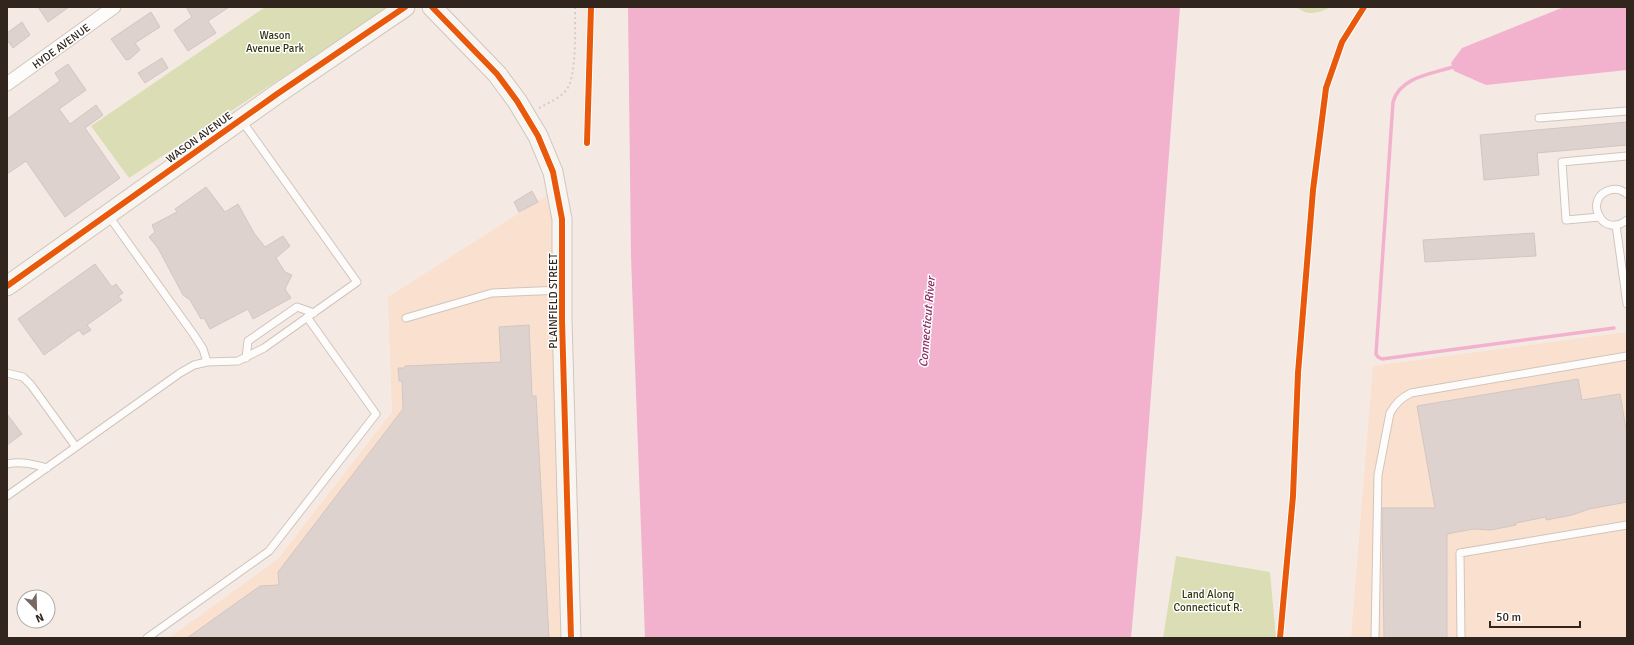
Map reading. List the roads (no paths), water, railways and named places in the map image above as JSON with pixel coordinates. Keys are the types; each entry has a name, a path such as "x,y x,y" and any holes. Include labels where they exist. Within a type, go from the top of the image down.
{"street":[{"name":"HYDE AVENUE","path":"7,84 114,7"},
{"name":"WASON AVENUE","path":"7,286 241,120 406,7"},
{"name":"PLAINFIELD STREET","path":"432,7 497,74 526,115 538,136 553,172 562,219 562,290 571,638"}],"lane":[{"path":"1539,118 1627,112"},
{"path":"7,496 180,373 194,365 207,362 238,361 246,358 264,348 357,282 241,120"},
{"path":"1600,218 1566,220 1562,162 1627,156"},
{"path":"1627,194 1618,189 1612,189 1602,194 1596,204 1596,210 1600,218 1606,223 1616,225 1627,220"},
{"path":"108,215 194,335 203,349 207,362"},
{"path":"1616,225 1627,304"},
{"path":"406,318 492,294 562,290"},
{"path":"246,358 248,341 297,306 314,313"},
{"path":"147,638 269,552 376,414 307,317"},
{"path":"1375,638 1378,475 1390,413 1395,404 1402,397 1411,393 1627,356"},
{"path":"7,373 23,376 76,447"},
{"path":"7,464 16,462 27,463 47,468"},
{"path":"1461,638 1460,552 1627,525"}],"water":[{"name":"Connecticut River","path":"628,7 1180,7 1142,515 1131,638 645,638 631,257"},
{"path":"1564,7 1627,7 1627,70 1486,85 1454,71 1451,63 1462,48"}],"waterway":[{"path":"1453,67 1417,78 1409,82 1402,87 1393,102 1376,354 1382,359 1614,328"}],"park label":[{"name":"Wason Avenue Park","path":"275,41"},
{"name":"Land Along Connecticut R.","path":"1208,600"}]}
